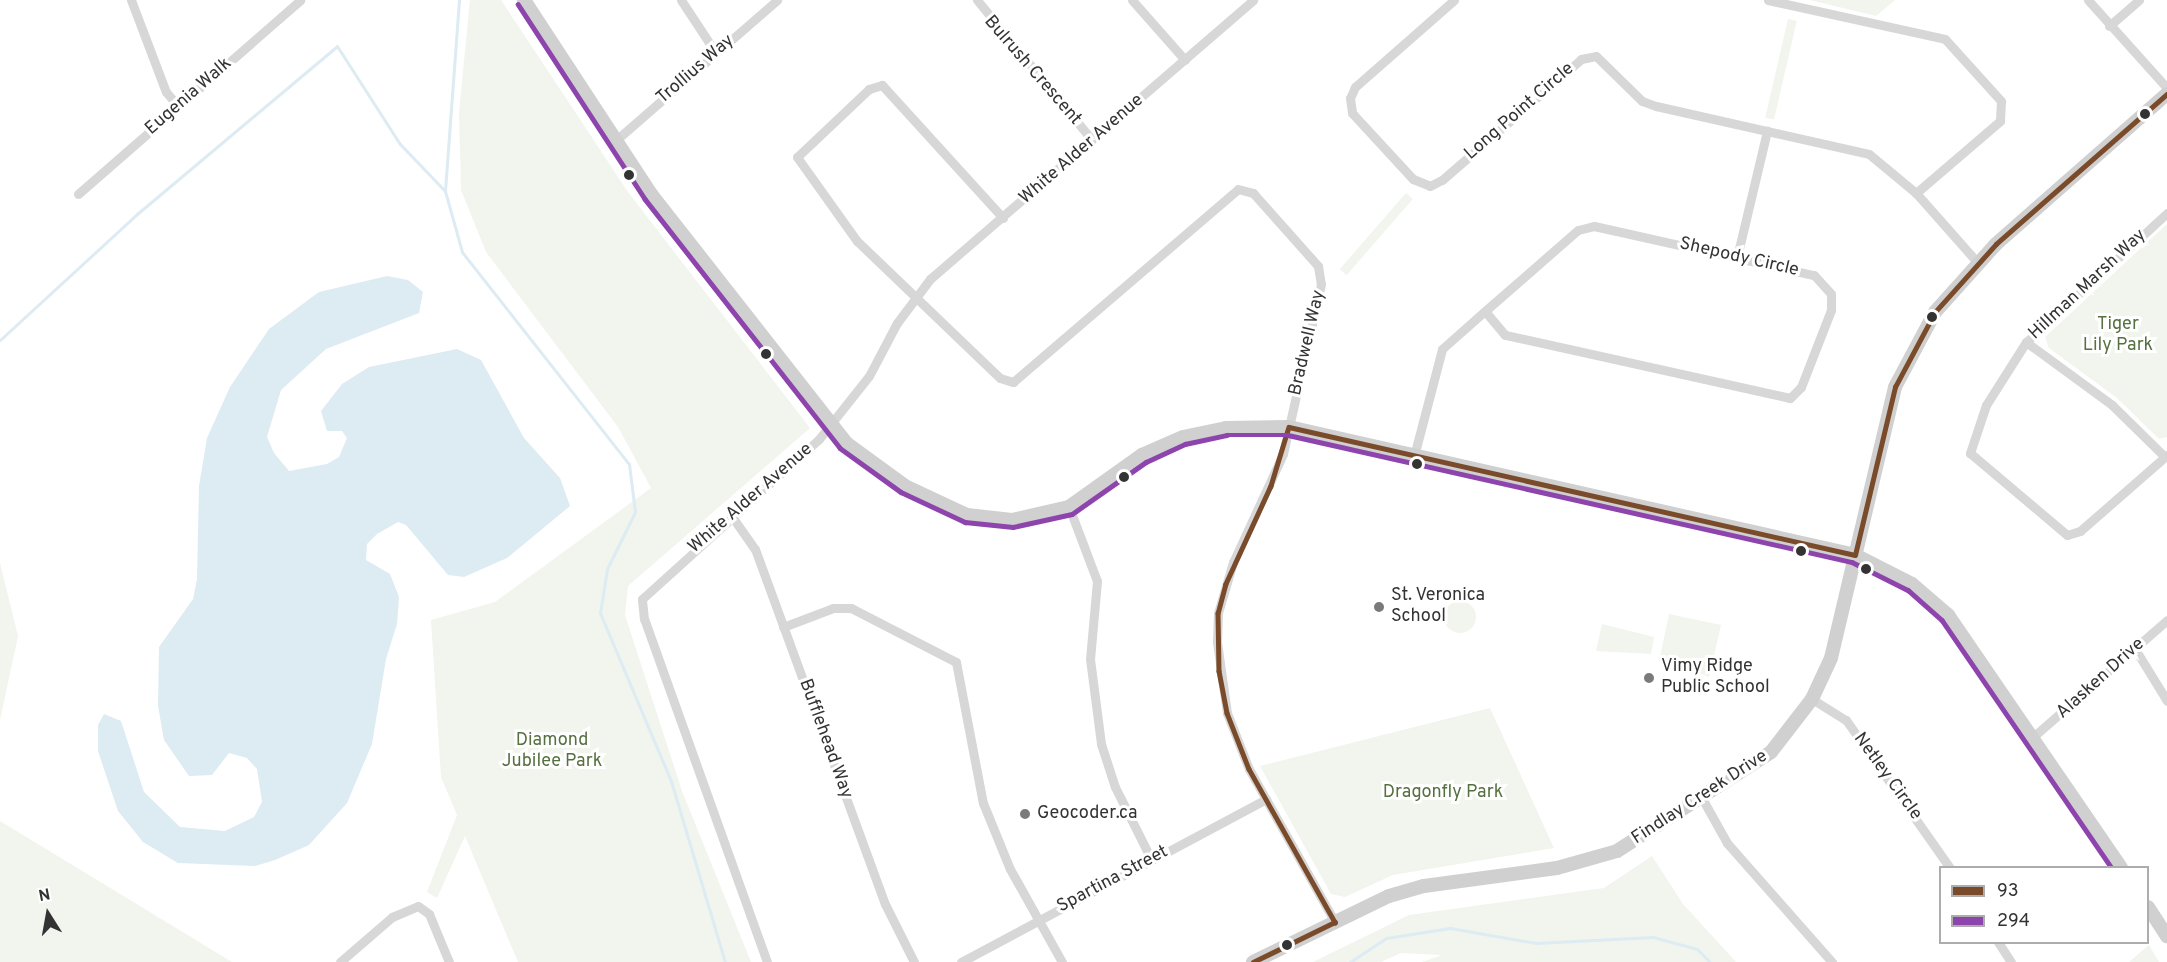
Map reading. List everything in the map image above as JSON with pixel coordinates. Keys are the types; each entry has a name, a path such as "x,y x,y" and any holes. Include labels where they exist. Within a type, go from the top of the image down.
{"street":[{"path":"130,0 166,92 178,106"},
{"name":"Eugenia Walk","path":"78,194 300,0"},
{"path":"524,0 651,194 832,425 875,468 967,515 1012,520 1069,507 1142,455 1183,437 1226,428 1289,428 1855,555 1912,584 1943,609 2034,736 2120,866"},
{"path":"681,0 716,53"},
{"name":"Trollius Way","path":"615,141 777,0"},
{"name":"Bulrush Crescent","path":"977,0 1092,140"},
{"path":"1132,0 1185,60"},
{"name":"White Alder Avenue","path":"767,962 641,606 648,588 734,518 832,425 869,376 915,297 1253,0"},
{"name":"Long Point Circle","path":"1455,0 1355,87 1350,98 1352,113 1413,179 1430,186 1442,180 1581,59 1596,56 1642,101 1869,154 1916,193 1977,262"},
{"path":"1768,0 1946,39 2001,101 2000,121 1916,193"},
{"path":"2088,0 2167,88"},
{"path":"2109,26 2139,0"},
{"path":"915,297 857,241 798,165 802,147 869,88 882,85 1003,218"},
{"name":"Findlay Creek Drive","path":"1254,962 1335,922 1424,886 1557,868 1607,854 1703,800 1771,752 1812,699 1831,658 1895,387 1935,312 1977,262 2167,94"},
{"path":"1737,257 1767,131"},
{"name":"Bradwell Way","path":"915,297 1000,378 1013,382 1233,192 1246,190 1321,274 1289,428 1270,486 1233,562 1218,613 1219,671 1227,713 1266,800 1335,922"},
{"name":"Hillman Marsh Way","path":"2166,456 2080,531 2058,531 1970,453 1986,405 2026,342 2167,213"},
{"name":"Shepody Circle","path":"1414,456 1436,360 1485,311 1578,230 1594,226 1814,275 1831,294 1832,310 1802,387 1790,398 1505,335 1485,311"},
{"path":"2026,342 2112,405 2166,456"},
{"path":"1069,507 1097,581 1090,660 1101,744 1115,787 1151,860"},
{"name":"Bufflehead Way","path":"734,518 755,549 885,904 914,962"},
{"path":"783,627 833,608 852,608 956,662 983,803 1038,920 1062,962"},
{"name":"Alasken Drive","path":"2034,736 2167,620"},
{"path":"2135,649 2167,701"},
{"name":"Netley Circle","path":"1812,699 1846,720 1949,866"},
{"name":"Spartina Street","path":"961,962 1266,800"},
{"path":"1703,800 1727,843 1832,962"},
{"path":"340,962 392,917 418,906 429,914 449,962"},
{"path":"2149,909 2167,936"},
{"path":"1999,944 2011,962"}],"green space":[{"name":"Diamond Jubilee Park","path":"470,0 501,0 628,192 810,428 628,586 625,615 682,791 751,962 518,962 465,836 437,898 427,892 457,815 441,777 431,620 495,602 651,488 618,427 486,252 461,190 459,112"},
{"path":"1810,0 1895,0 1876,16"},
{"path":"1788,19 1797,21 1774,119 1765,117"},
{"path":"1406,193 1413,199 1347,275 1340,269"},
{"name":"Tiger Lily Park","path":"2167,224 2167,437 2159,439 2117,398 2049,348 2045,337"},
{"path":"0,563 18,636 0,720"},
{"path":"1460,601 1471,606 1476,617 1471,628 1460,633 1449,628 1444,617 1449,606"},
{"path":"1669,614 1721,625 1709,677 1660,657"},
{"path":"1602,624 1654,637 1651,654 1596,651"},
{"name":"Dragonfly Park","path":"1490,708 1554,848 1393,875 1345,897 1331,894 1260,766"},
{"path":"0,821 232,962 0,962"},
{"path":"1652,856 1683,904 1736,962 1422,962 1442,955 1401,953 1381,962 1313,962 1409,915 1604,888"},
{"path":"2149,945 2159,962 2129,962"}],"shaded area":[{"path":"387,276 408,280 423,292 419,313 326,349 281,390 267,437 274,453 289,471 327,464 339,457 347,438 342,431 327,431 321,411 342,384 369,367 457,349 481,360 524,438 560,478 570,506 507,558 464,577 448,575 406,525 398,522 377,534 367,544 366,560 390,574 399,597 397,624 386,659 372,744 347,803 309,845 275,860 255,866 178,863 143,842 118,811 98,751 98,725 104,714 121,721 144,792 180,827 225,831 254,817 262,802 257,769 247,758 229,753 212,775 189,776 164,740 158,706 159,647 193,599 197,579 199,486 207,438 230,387 269,329 319,292"}],"waterway":[{"path":"459,0 445,191 462,252 629,464 635,512 607,569 600,613 671,781 725,962"},
{"path":"0,340 137,214 337,46 400,144 445,191"},
{"path":"1350,962 1386,938 1450,928 1536,943 1653,937 1697,949 1710,962"}],"transit line":[{"name":"294","path":"518,4 645,199 840,448 901,492 965,522 1013,527 1072,514 1146,462 1185,444 1227,435 1288,435 1852,562 1908,590 1942,620 2111,866"},
{"name":"93","path":"1855,555 1895,387 1935,312 1996,244 2167,94"},
{"name":"93","path":"1289,427 1855,555"},
{"name":"93","path":"1289,427 1271,486 1226,584 1218,613 1219,671 1227,713 1249,769 1335,922"},
{"name":"93","path":"1253,962 1335,922"}],"place":[{"name":"St. Veronica School","path":"1379,607"},
{"name":"Vimy Ridge Public School","path":"1649,678"},
{"name":"Geocoder.ca","path":"1025,814"}]}
